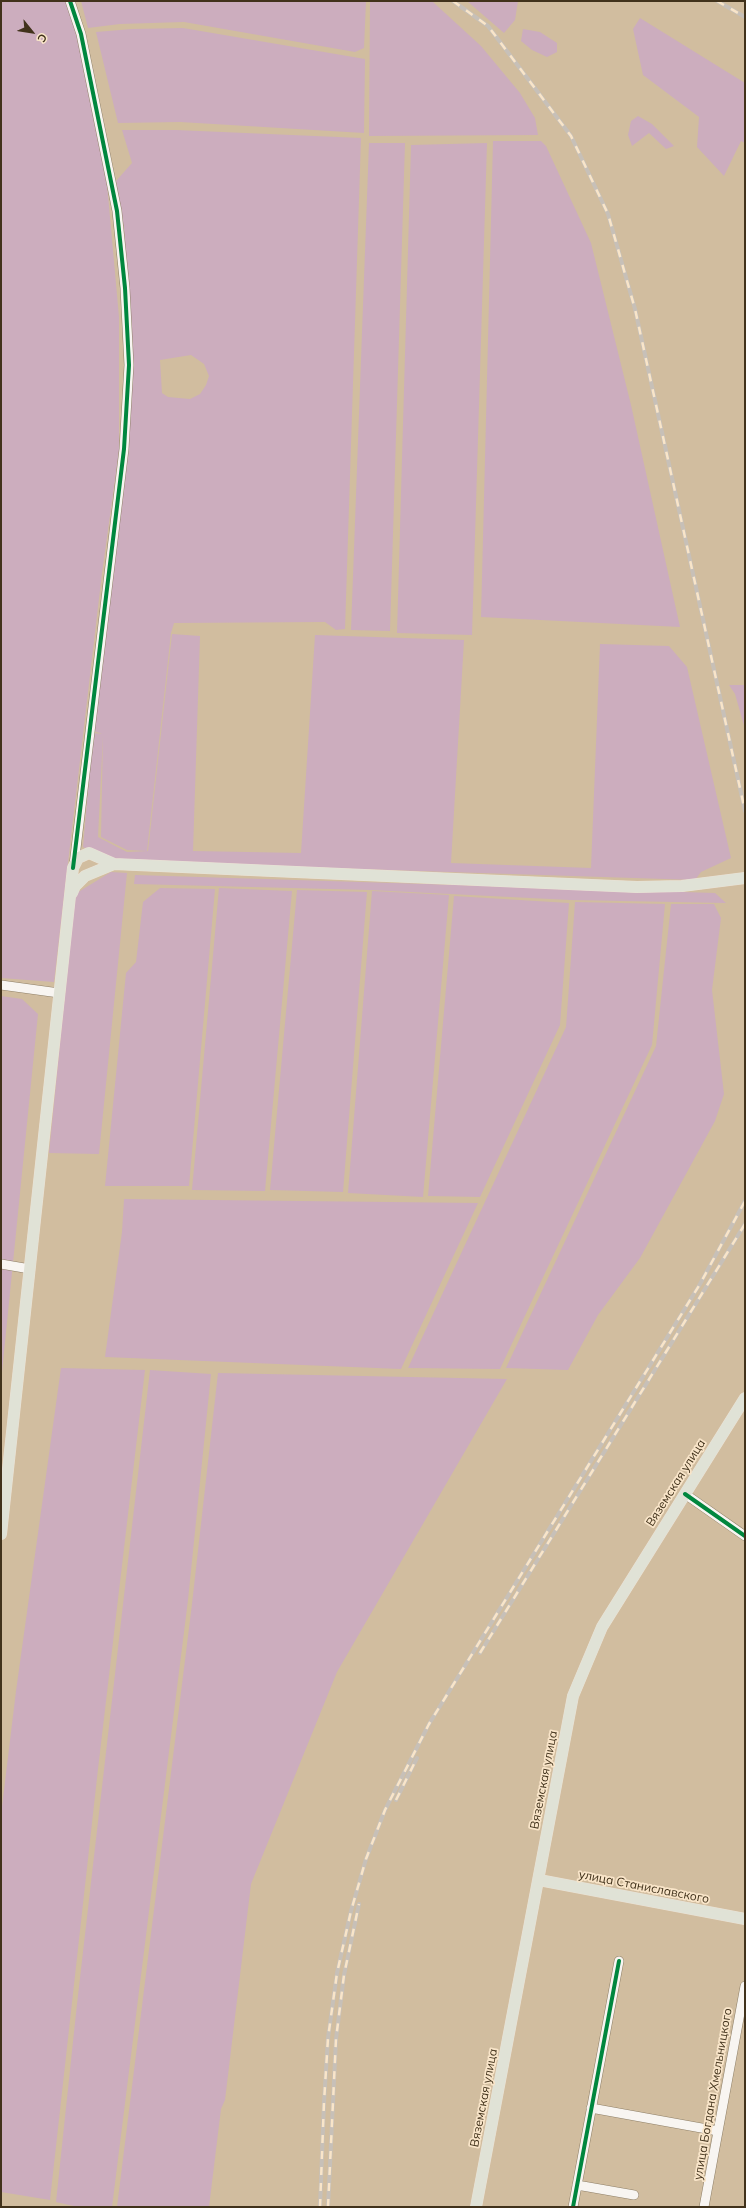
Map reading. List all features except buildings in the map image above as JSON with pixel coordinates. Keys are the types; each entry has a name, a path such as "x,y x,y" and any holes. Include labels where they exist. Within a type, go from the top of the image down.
{"main road":[{"path":"1,1534 73,868 78,858 89,854 114,864 637,887 682,886 745,878"},
{"path":"70,899 75,886 85,876 114,864"},
{"name":"Вяземская улица","path":"476,2207 573,1696 602,1627 745,1398"},
{"name":"улица Станиславского","path":"538,1880 745,1919"}],"street":[{"path":"70,1 81,34 117,211 125,288 129,365 124,449 73,868"},
{"path":"1,985 59,993"},
{"path":"1,1264 30,1269"},
{"path":"684,1494 745,1536"},
{"path":"573,2207 619,1961"},
{"name":"улица Богдана Хмельницкого","path":"704,2207 745,1986"},
{"path":"591,2108 718,2131"},
{"path":"577,2185 634,2195"}],"shaded area":[{"path":"1,1 66,1 75,28 106,173 119,317 119,451 102,573 54,982 1,978"},
{"path":"81,1 366,1 364,48 355,52 184,22 120,24 88,28"},
{"path":"370,1 433,2 481,46 520,93 535,118 538,135 369,136"},
{"path":"467,1 518,1 515,20 504,33"},
{"path":"640,18 745,83 745,143 741,141 724,176 697,147 699,117 643,75 633,29"},
{"path":"183,28 365,59 364,133 180,122 118,123 96,32 132,29"},
{"path":"523,29 540,32 557,43 557,52 547,57 532,50 521,41"},
{"path":"638,116 652,124 674,146 666,149 649,133 632,146 628,135 631,121"},
{"path":"122,130 176,130 361,138 345,629 336,630 325,622 174,623 171,633 147,851 127,850 101,837 103,735 98,837 127,852 148,851 172,634 200,636 193,851 301,853 315,635 464,640 451,863 591,868 600,644 669,646 687,667 731,858 701,872 695,880 113,861 83,847 93,733 102,734 94,731 129,432 133,374 124,228 116,181 132,163","holes":["191,355 204,364 209,376 206,385 200,394 190,399 168,397 162,393 160,360"]},
{"path":"493,141 541,141 546,146 591,243 631,405 680,627 481,617"},
{"path":"369,143 405,143 390,631 351,630"},
{"path":"487,143 472,635 397,633 411,145"},
{"path":"729,685 745,685 745,729 735,694"},
{"path":"111,872 127,873 99,1154 49,1153 75,894"},
{"path":"135,875 715,893 726,903 570,900 370,890 134,884"},
{"path":"160,888 215,889 189,1186 105,1186 126,973 136,962 143,902"},
{"path":"219,888 292,891 265,1191 192,1190"},
{"path":"297,890 367,892 343,1192 270,1190"},
{"path":"372,891 449,895 423,1197 348,1193"},
{"path":"454,896 569,903 560,1025 480,1197 428,1196"},
{"path":"575,902 665,904 652,1045 500,1369 408,1368 566,1027"},
{"path":"671,904 714,904 721,918 712,990 724,1094 715,1121 640,1258 598,1315 568,1370 506,1368 656,1046"},
{"path":"1,996 22,999 38,1014 1,1382"},
{"path":"124,1199 478,1203 401,1369 105,1357 122,1232"},
{"path":"61,1368 145,1370 98,1769 50,2200 1,2192 1,1815 16,1691"},
{"path":"150,1370 211,1374 188,1600 112,2207 78,2207 56,2202 77,2004"},
{"path":"218,1373 507,1379 337,1672 251,1884 225,2100 221,2109 209,2207 117,2207 192,1604"}],"railway":[{"path":"453,1 488,26 571,136 608,214 635,309 745,811"},
{"path":"717,1 745,17"},
{"path":"320,2207 328,2038 337,1973 351,1911 366,1859 385,1810 429,1724 700,1284 745,1201"},
{"path":"480,1653 745,1224"},
{"path":"396,1800 417,1758"},
{"path":"328,2207 336,2039 344,1975 359,1904"}],"cycle path":[{"path":"70,1 81,34 117,211 125,288 129,365 124,449 73,868"},
{"path":"685,1494 745,1536"},
{"path":"573,2207 619,1961"}]}
